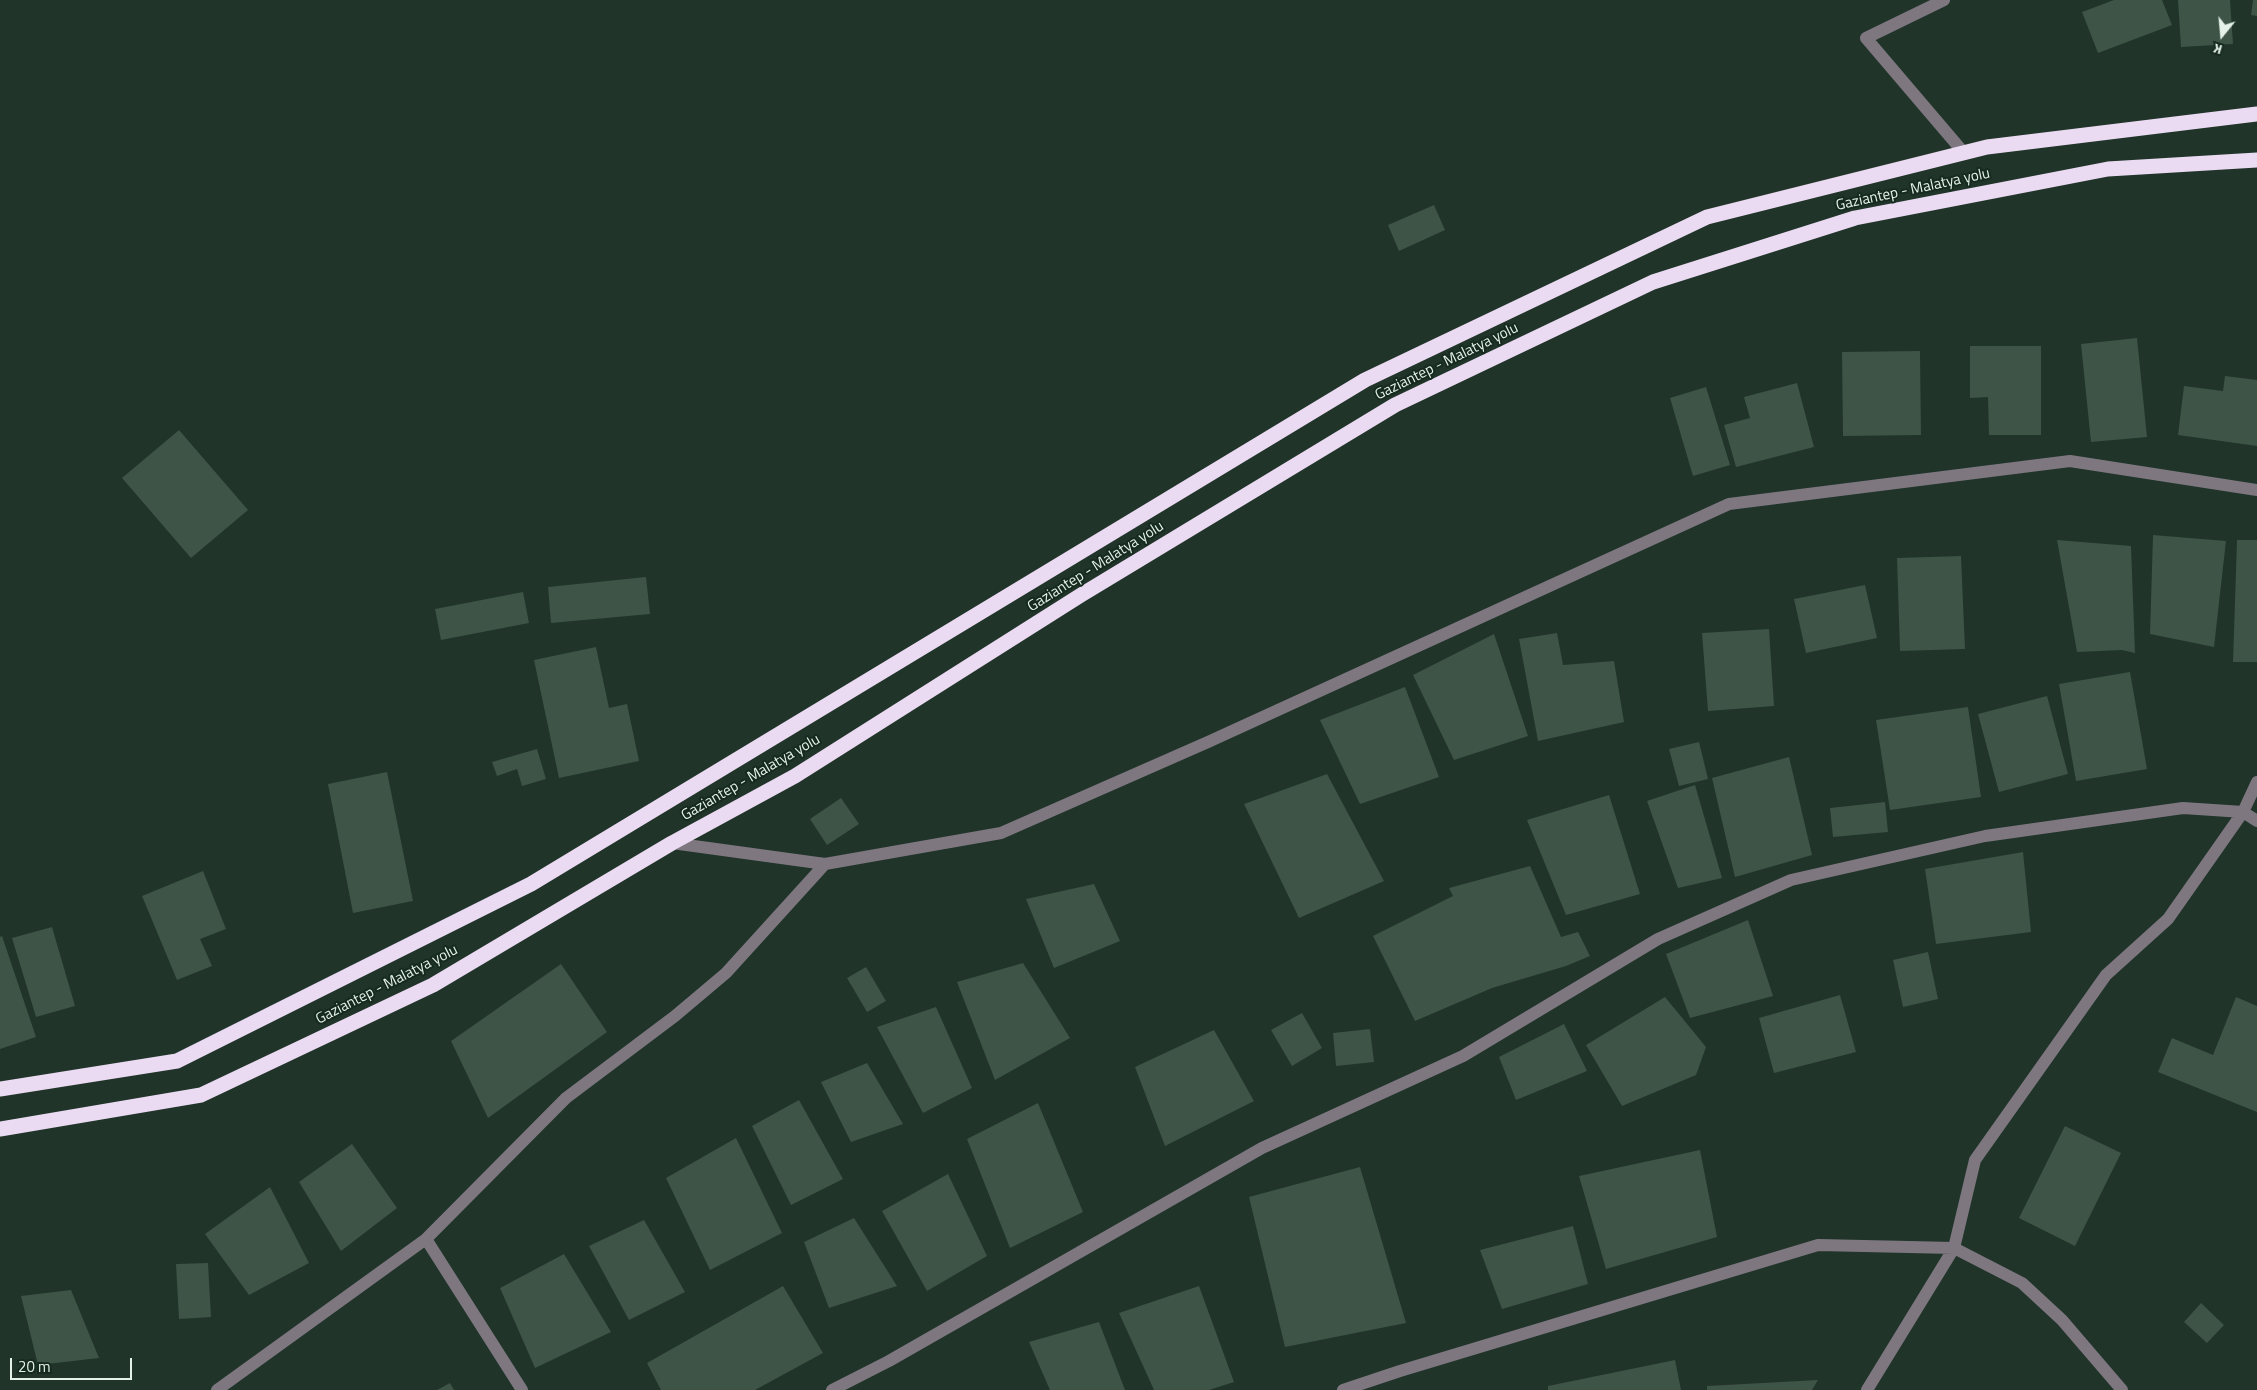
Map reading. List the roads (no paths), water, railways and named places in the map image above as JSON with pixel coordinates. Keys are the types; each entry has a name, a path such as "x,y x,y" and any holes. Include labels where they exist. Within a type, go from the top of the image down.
{"highway":[{"name":"Gaziantep - Malatya yolu","path":"0,1089 178,1061 531,884 1366,380 1707,217 1987,147 2257,114"},
{"name":"Gaziantep - Malatya yolu","path":"0,1129 200,1096 433,985 672,843 795,776 1081,595 1395,405 1653,282 1855,218 2108,169 2257,160"}],"street":[{"path":"1944,0 1866,38 1964,153"},
{"path":"672,843 825,864 1001,833 1208,742 1729,504 2070,461 2257,490"},
{"path":"1867,1390 1954,1248 1975,1160 2106,976 2168,919 2243,812 2257,782"},
{"path":"832,1390 889,1362 1262,1148 1463,1056 1658,939 1791,880 1995,834 2183,808 2243,812 2257,822"},
{"path":"217,1390 426,1239 566,1098 675,1016 726,973 825,864"},
{"path":"426,1239 522,1390"},
{"path":"1343,1390 1400,1371 1818,1245 1954,1248 2022,1284 2062,1320 2122,1390"}]}
